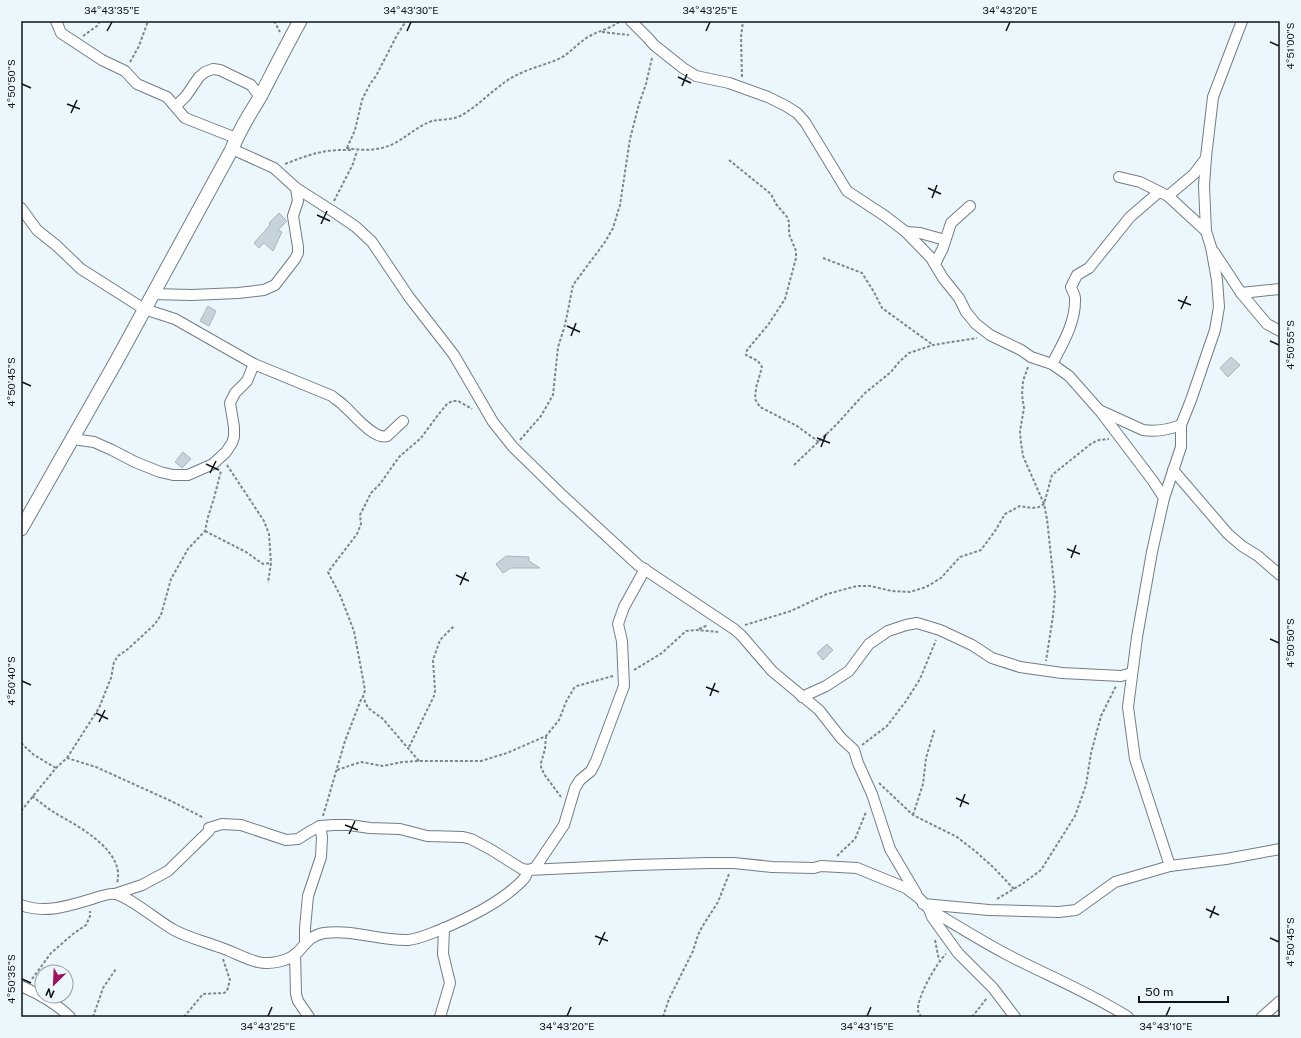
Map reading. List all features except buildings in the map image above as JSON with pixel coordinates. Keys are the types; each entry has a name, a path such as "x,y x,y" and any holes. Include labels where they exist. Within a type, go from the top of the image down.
{"street":[{"path":"56,21 61,33 102,60 125,72 134,81 167,97 176,106 181,114 189,120 229,134 234,143 274,168 296,188 356,227 372,242 408,297 454,355 493,422 513,447 562,495 638,565 741,635 772,671 819,710 841,738 854,750 858,763 872,794 890,849 932,917 958,953 993,989 1015,1017"},
{"path":"21,529 117,360 300,21"},
{"path":"631,21 651,41 683,68 696,76 717,80 768,97 797,113 805,122 848,191 906,232 931,258 943,278 959,298 966,312 976,324 990,335 1021,350 1031,357 1052,364 1069,376 1099,410 1153,480 1164,498"},
{"path":"1170,866 1135,759 1128,707 1132,673 1152,552 1164,498 1180,447 1181,425 1215,330 1219,307 1217,280 1211,247 1206,231 1204,186 1206,157 1213,97 1242,21"},
{"path":"176,106 186,96 199,77 204,72 213,69 220,70 251,85 260,97"},
{"path":"1052,364 1073,320 1075,297 1071,287 1076,276 1089,268 1130,217 1194,174 1206,157"},
{"path":"1119,177 1140,182 1164,194 1206,231"},
{"path":"152,294 192,295 238,293 264,290 275,285 298,253 293,216 298,201 296,188"},
{"path":"935,264 951,223 970,206"},
{"path":"21,208 38,230 81,269 144,309 175,319 254,364 332,396 366,427 376,434 384,437 387,436 403,421"},
{"path":"906,232 920,233 945,240"},
{"path":"1211,247 1241,294 1267,324 1280,331"},
{"path":"1241,294 1280,289"},
{"path":"72,439 94,442 160,472 173,475 188,475 213,464 222,456 232,443 234,437 234,427 230,402 235,393 247,381 254,364"},
{"path":"1099,410 1143,430 1150,431 1169,429 1181,425"},
{"path":"1173,470 1228,534 1242,546 1258,556 1280,575"},
{"path":"528,870 535,868 560,832 568,815 575,788 580,780 591,771 596,761 624,686 622,641 618,624 624,607 644,569"},
{"path":"802,697 826,686 849,670 870,644 888,631 917,623 940,630 972,645 992,658 1020,667 1044,672 1122,676 1132,673"},
{"path":"21,906 34,909 66,907 142,885 168,871 209,831 209,828 222,824 250,827 281,839 294,840 301,838 320,826 349,825 370,828 400,829 427,836 463,837 481,844 522,869 528,870 635,865 734,864 772,867 814,868 821,866 857,868 906,888 924,904 1006,954 1115,1008 1128,1017"},
{"path":"305,943 308,896 321,857 322,837 320,826"},
{"path":"924,904 978,909 1059,912 1076,910 1115,882 1170,866 1226,859 1280,849"},
{"path":"114,894 123,896 175,930 200,942 219,946 263,963 284,960 295,954 305,943 316,935 337,932 388,939 413,939 470,917 524,880 528,870"},
{"path":"440,1017 450,983 443,954 444,928"},
{"path":"295,954 296,994 298,1001 309,1017"},
{"path":"24,988 52,1002 70,1017"},
{"path":"1262,1017 1280,1002"}],"path":[{"path":"75,42 96,26 100,21"},
{"path":"125,72 139,46 148,21"},
{"path":"274,168 314,153 350,150 347,148 355,130 362,100 406,21"},
{"path":"347,148 373,150 384,147 427,123 460,116 521,73 551,63 572,51 588,37 620,21"},
{"path":"743,21 741,38 742,76 746,89"},
{"path":"513,447 528,433 553,395 558,347 565,325 573,285 605,242 613,228 620,205 630,139 646,84 651,41 600,32"},
{"path":"330,209 353,164 358,150"},
{"path":"729,160 771,194 776,204 787,217 789,234 796,251 796,258 785,299 768,325 747,350 746,355 758,361 762,367 756,388 755,399 760,407 797,426 819,442"},
{"path":"824,258 862,273 882,308 933,345"},
{"path":"794,465 836,426 865,393 891,372 909,353 933,345 990,335"},
{"path":"1031,357 1023,381 1022,395 1024,408 1020,431 1023,456 1044,504 1055,593 1044,672"},
{"path":"419,761 383,719 368,708 363,697 365,690 354,631 340,595 328,572 357,534 361,524 360,515 371,493 380,484 399,457 421,438 447,404 452,401 458,401 477,411"},
{"path":"337,770 361,762 384,766 402,762 419,761 481,761 507,753 546,736 559,720 566,702 574,688 592,681 635,670 662,653 686,631 697,630 724,632 791,610 827,594 858,586 870,586 892,591 910,592 926,587 941,578 960,557 981,550 1005,514 1020,506 1032,508 1039,507 1044,504 1052,475 1092,443 1099,440 1120,438"},
{"path":"21,811 56,768 68,758 100,708 111,678 114,662 118,656 128,649 155,624 161,615 174,574 188,550 205,531 220,478 222,456"},
{"path":"222,456 264,521 269,534 271,563 268,583"},
{"path":"205,531 246,552 263,564 271,563"},
{"path":"408,747 434,696 433,660 440,640 454,626"},
{"path":"854,750 887,726 906,701 924,672 940,630"},
{"path":"978,909 1014,889 1041,870 1075,816 1086,785 1091,754 1101,716 1122,676"},
{"path":"320,826 345,741 365,690"},
{"path":"913,815 923,784 926,758 935,728"},
{"path":"546,736 541,767 544,774 562,800 568,815"},
{"path":"21,743 34,756 56,768"},
{"path":"68,758 96,767 186,808 206,820 209,824 209,828"},
{"path":"875,779 913,815 957,837 993,867 1014,889"},
{"path":"821,866 836,857 855,839 865,818 872,794"},
{"path":"32,796 74,824 106,848 118,867 119,875 114,894"},
{"path":"662,1017 669,999 693,951 700,931 718,902 734,864"},
{"path":"24,988 51,953 86,925 90,913 89,906 84,901"},
{"path":"184,1017 203,994 224,994 228,991 230,980 219,946"},
{"path":"921,1017 918,1011 923,991 940,960 949,953 958,953"},
{"path":"93,1017 103,988 116,969"},
{"path":"972,1017 993,989"}]}
